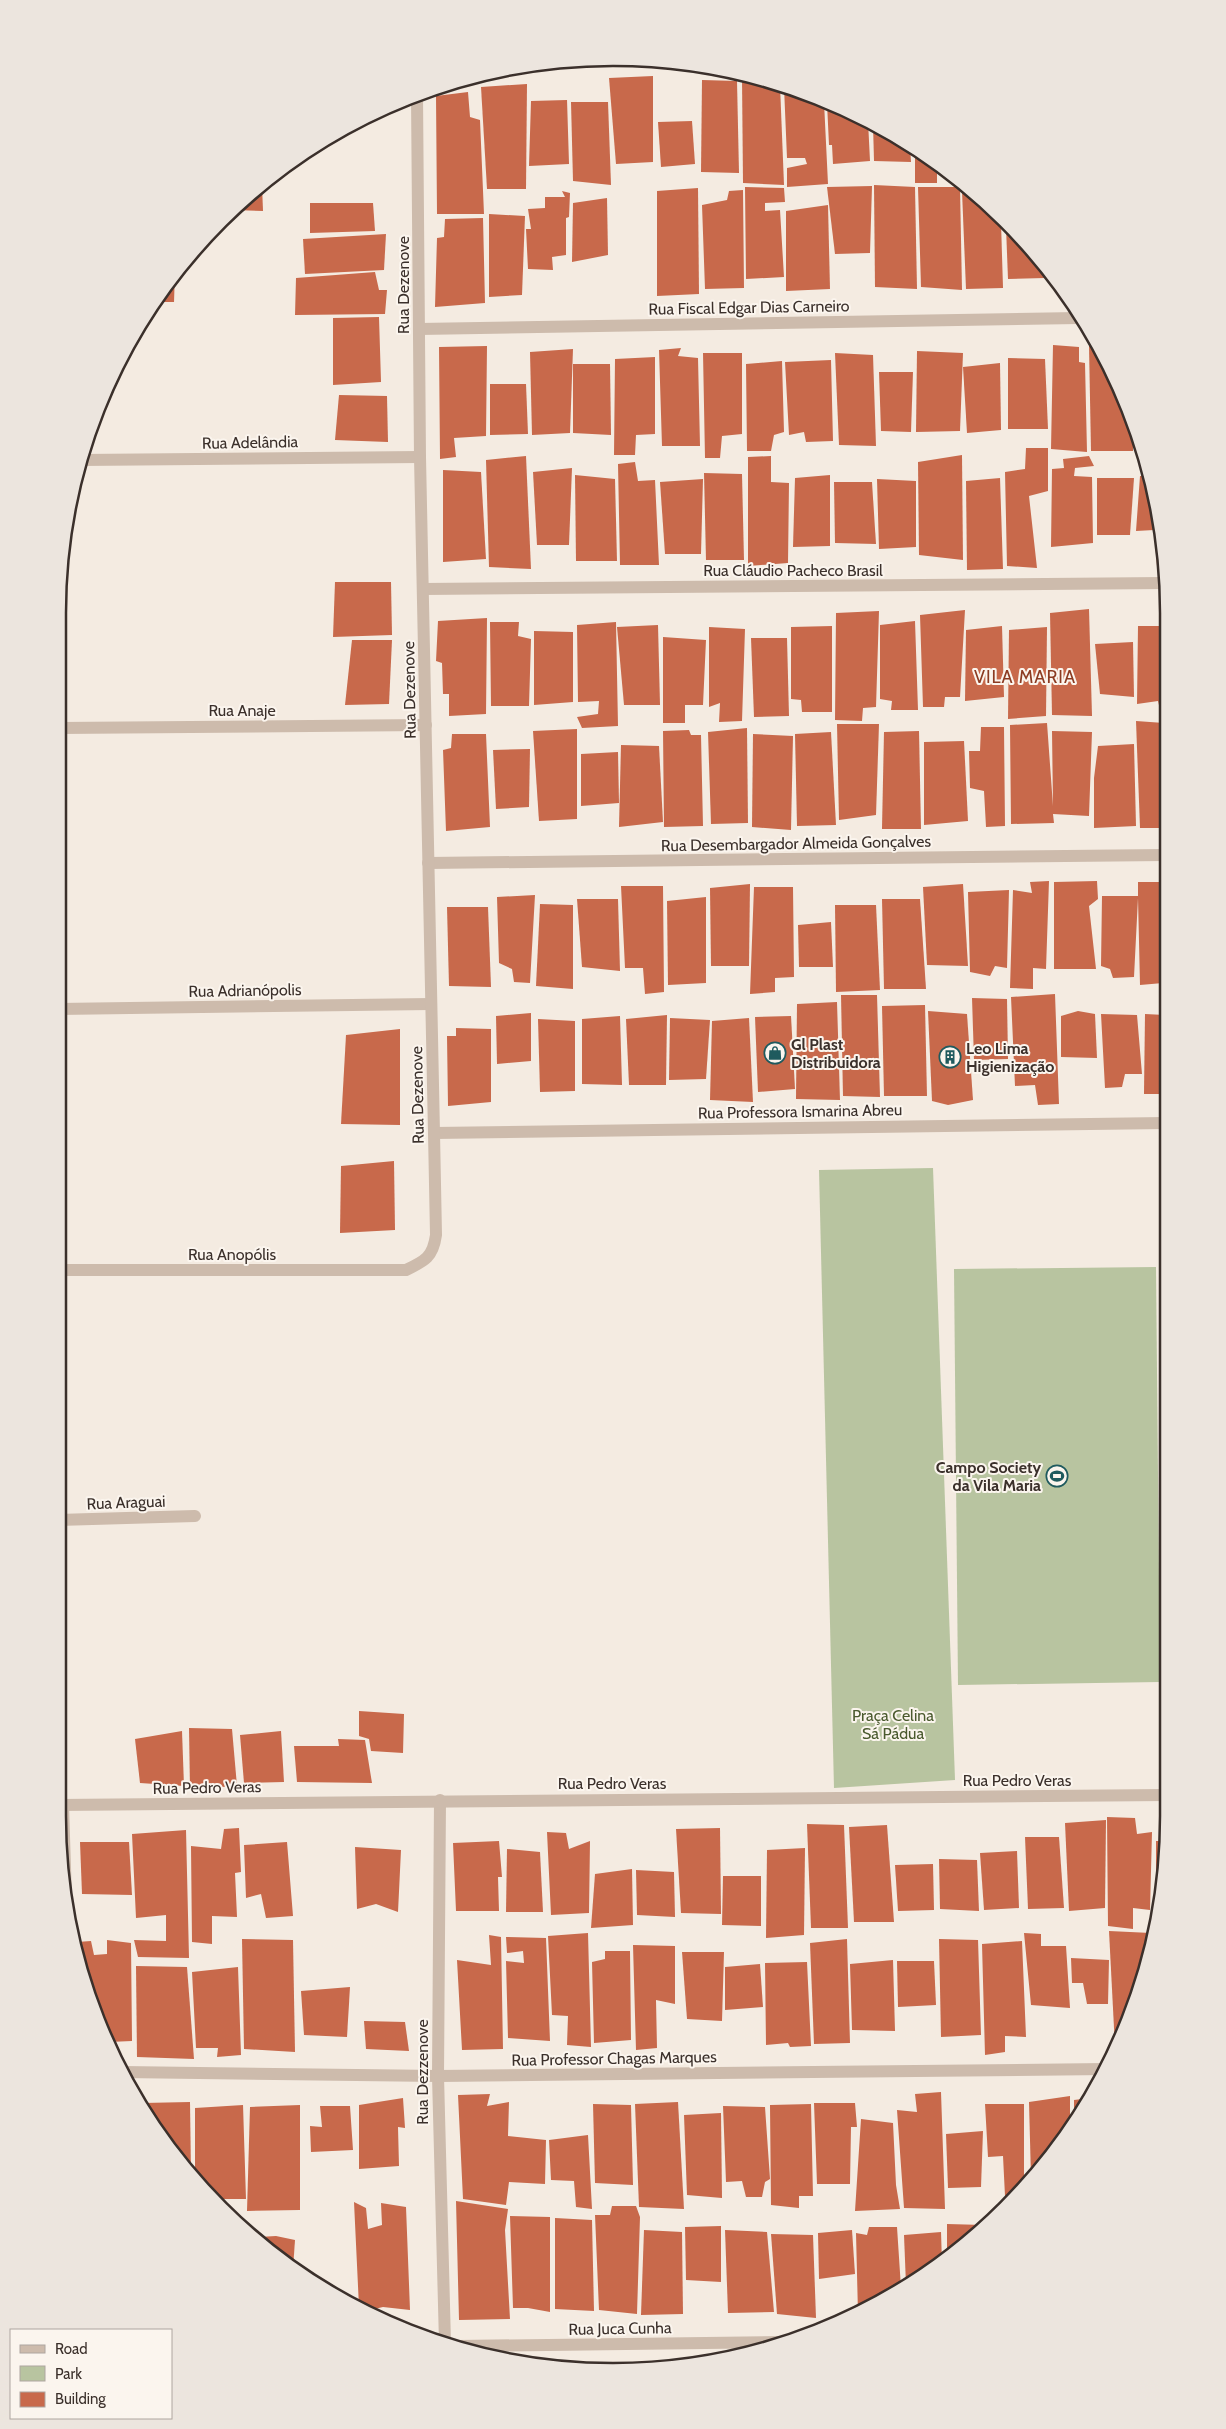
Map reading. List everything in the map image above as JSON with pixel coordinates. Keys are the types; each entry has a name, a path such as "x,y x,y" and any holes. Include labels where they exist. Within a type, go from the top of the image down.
{"street":[{"name":"Rua Dezenove","path":"406,1270 430,1255 434,1248 436,1236 420,457 417,103"},
{"name":"Rua Fiscal Edgar Dias Carneiro","path":"419,329 1073,318"},
{"name":"Rua Adelândia","path":"88,460 420,457"},
{"name":"Rua Cláudio Pacheco Brasil","path":"423,589 1159,583"},
{"name":"Rua Anaje","path":"66,728 426,725"},
{"name":"Rua Desembargador Almeida Gonçalves","path":"428,863 1160,855"},
{"name":"Rua Adrianópolis","path":"66,1008 431,1004"},
{"name":"Rua Professora Ismarina Abreu","path":"434,1133 1160,1123"},
{"name":"Rua Anopólis","path":"66,1270 406,1270"},
{"name":"Rua Araguai","path":"66,1520 195,1516"},
{"name":"Rua Pedro Veras","path":"66,1805 440,1800 1160,1795"},
{"name":"Rua Dezzenove","path":"440,1800 438,2076 445,2336"},
{"name":"Rua Professor Chagas Marques","path":"131,2072 438,2076 1097,2069"},
{"name":"Rua Juca Cunha","path":"479,2346 761,2342"}],"green space":[{"name":"Praça Celina Sá Pádua","path":"933,1168 955,1780 834,1788 819,1170"},
{"name":"Campo Society da Vila Maria","path":"1156,1267 1160,1682 958,1685 954,1269"}],"building":[{"path":"653,76 653,162 616,164 609,78"},
{"path":"702,80 737,81 739,173 701,172"},
{"path":"742,82 780,92 784,185 743,183"},
{"path":"527,84 526,189 487,189 481,87"},
{"path":"468,92 470,117 480,120 484,214 437,214 436,96"},
{"path":"784,94 824,109 828,184 787,187 787,168 807,164 805,158 787,158"},
{"path":"567,100 569,164 529,166 531,101"},
{"path":"571,102 608,102 611,185 573,181"},
{"path":"827,110 868,130 870,161 833,164 832,145 829,145"},
{"path":"692,121 695,164 661,167 658,122"},
{"path":"873,133 910,154 911,162 874,161"},
{"path":"915,157 937,172 937,183 915,183"},
{"path":"874,185 915,187 917,289 875,287"},
{"path":"872,186 870,253 835,254 827,187"},
{"path":"745,187 784,188 785,202 765,203 765,211 780,210 784,277 746,279"},
{"path":"918,187 955,187 960,191 962,290 921,287"},
{"path":"698,188 699,294 657,296 657,191"},
{"path":"743,190 744,288 705,289 702,205 727,200 729,191"},
{"path":"562,191 570,193 569,217 566,218 566,255 552,257 553,270 528,269 526,229 531,229 528,209 545,208 545,197 565,197"},
{"path":"962,193 1001,227 1003,288 966,289"},
{"path":"262,194 263,211 244,210"},
{"path":"607,198 608,255 572,262 573,203"},
{"path":"310,203 373,203 375,231 310,233"},
{"path":"828,205 830,289 786,291 786,211"},
{"path":"489,214 525,216 522,295 489,297"},
{"path":"483,218 485,303 435,307 437,238 444,237 445,219"},
{"path":"1006,233 1045,278 1008,279"},
{"path":"386,234 384,270 305,274 303,239"},
{"path":"375,272 379,290 387,290 385,314 295,315 296,278"},
{"path":"175,286 174,302 163,302"},
{"path":"379,317 381,382 333,385 333,318"},
{"path":"1053,345 1079,347 1079,362 1085,363 1087,452 1051,449"},
{"path":"487,346 486,436 454,438 456,457 440,459 439,347"},
{"path":"1089,346 1118,404 1133,444 1133,451 1091,451"},
{"path":"681,348 678,356 698,358 700,446 662,446 659,350"},
{"path":"573,349 570,433 532,435 530,352"},
{"path":"917,351 963,353 960,431 916,432"},
{"path":"703,353 742,353 742,434 722,436 720,458 705,458"},
{"path":"835,353 873,355 876,446 839,445"},
{"path":"655,357 655,434 636,435 635,455 614,455 615,359"},
{"path":"1008,358 1045,359 1048,429 1008,429"},
{"path":"831,360 833,441 806,442 804,432 789,435 785,362"},
{"path":"782,361 784,432 774,435 771,451 747,451 746,364"},
{"path":"1000,363 1001,430 967,433 963,367"},
{"path":"573,364 610,364 611,435 573,433"},
{"path":"879,372 913,372 911,432 881,431"},
{"path":"490,384 526,384 528,434 490,435"},
{"path":"339,395 387,396 388,442 335,440"},
{"path":"1026,448 1048,448 1048,491 1029,496 1037,568 1007,566 1005,472 1025,469"},
{"path":"962,455 963,560 919,555 918,462"},
{"path":"526,456 531,569 489,567 486,460"},
{"path":"771,456 771,482 789,483 788,563 748,566 748,457"},
{"path":"1089,456 1094,466 1075,468 1074,476 1092,477 1093,543 1051,547 1052,469 1064,468 1063,459"},
{"path":"635,462 638,481 655,480 659,565 620,565 618,464"},
{"path":"572,468 569,545 537,545 533,472"},
{"path":"443,470 481,472 486,559 443,562"},
{"path":"704,473 742,474 744,560 706,560"},
{"path":"575,475 615,479 617,561 576,561"},
{"path":"830,475 830,546 793,547 795,478"},
{"path":"1140,476 1142,476 1153,530 1136,531"},
{"path":"1000,478 1003,569 967,570 966,481"},
{"path":"1097,478 1134,478 1130,535 1097,535"},
{"path":"703,479 701,554 665,554 660,482"},
{"path":"877,479 916,481 916,547 879,549"},
{"path":"834,482 872,482 876,544 835,543"},
{"path":"335,582 391,582 392,635 333,637"},
{"path":"1089,609 1092,716 1052,715 1050,613"},
{"path":"965,610 960,697 945,697 944,707 923,707 920,615"},
{"path":"879,611 876,707 863,708 862,721 835,720 836,613"},
{"path":"487,618 486,714 449,716 449,694 443,694 442,663 436,661 438,621"},
{"path":"915,621 918,710 891,710 892,701 880,699 880,625"},
{"path":"490,622 519,622 518,636 531,639 529,706 491,706"},
{"path":"616,622 618,726 582,728 577,717 598,714 599,701 578,702 577,625"},
{"path":"658,625 660,705 624,705 617,627"},
{"path":"832,626 832,712 802,712 801,700 791,699 791,627"},
{"path":"1002,626 1004,697 965,701 966,630"},
{"path":"1138,626 1160,626 1160,710 1158,701 1137,704"},
{"path":"709,627 745,629 742,721 719,722 720,703 709,707"},
{"path":"1047,627 1046,716 1008,719 1009,630"},
{"path":"534,631 573,632 573,702 534,705"},
{"path":"663,637 706,640 703,705 685,705 685,723 663,723"},
{"path":"751,638 787,638 789,716 754,717"},
{"path":"352,640 392,640 389,704 345,705"},
{"path":"1133,642 1134,697 1100,694 1095,644"},
{"path":"1136,721 1160,723 1160,828 1140,828"},
{"path":"1047,723 1053,806 1052,731 1092,732 1089,816 1053,814 1054,823 1011,824 1010,725"},
{"path":"837,724 879,724 876,815 839,820"},
{"path":"981,727 1004,727 1005,826 986,827 984,791 970,788 969,751 980,751"},
{"path":"747,728 748,823 711,824 708,732"},
{"path":"577,729 577,819 539,821 533,731"},
{"path":"689,730 691,735 701,735 703,826 664,827 663,731"},
{"path":"919,731 921,829 882,829 884,732"},
{"path":"831,732 836,825 797,826 795,734"},
{"path":"452,734 486,734 490,827 446,831 443,750 451,748"},
{"path":"753,734 793,736 791,830 752,827"},
{"path":"964,741 968,821 924,825 924,742"},
{"path":"1134,744 1136,826 1094,828 1094,778 1098,746"},
{"path":"621,745 659,746 663,822 619,827"},
{"path":"530,749 529,807 496,809 493,750"},
{"path":"618,752 619,803 581,806 581,754"},
{"path":"1049,881 1046,969 1033,968 1033,989 1010,988 1013,890 1032,893 1030,882"},
{"path":"1097,881 1098,899 1089,906 1096,969 1054,969 1054,882"},
{"path":"1138,882 1160,882 1160,983 1140,985 1138,898 1134,977 1113,978 1110,969 1101,966 1102,896 1138,896"},
{"path":"750,884 749,966 711,966 710,888"},
{"path":"963,884 968,966 927,965 923,887"},
{"path":"621,886 663,886 664,992 645,994 643,968 625,968"},
{"path":"754,887 793,887 794,977 775,978 775,992 750,994"},
{"path":"1009,890 1007,968 995,966 990,976 970,972 968,892"},
{"path":"535,895 530,983 514,982 512,969 499,963 497,897"},
{"path":"706,897 706,983 668,985 667,901"},
{"path":"577,899 618,899 620,971 582,967"},
{"path":"882,899 920,899 926,989 884,989"},
{"path":"540,904 573,905 573,989 536,986"},
{"path":"835,905 876,905 880,990 836,992"},
{"path":"447,907 488,907 491,987 449,986"},
{"path":"831,922 833,967 799,967 798,925"},
{"path":"1055,994 1059,1104 1038,1105 1035,1085 1015,1086 1011,997"},
{"path":"841,995 877,995 880,1097 843,1096"},
{"path":"972,998 1007,999 1008,1059 974,1060"},
{"path":"837,1002 840,1100 796,1099 797,1004"},
{"path":"925,1005 927,1096 884,1096 882,1006"},
{"name":"Leo Lima Higienização","path":"928,1011 967,1014 973,1100 948,1105 932,1101"},
{"path":"1078,1011 1095,1014 1097,1058 1061,1057 1061,1016"},
{"path":"531,1013 531,1061 497,1064 496,1016"},
{"path":"1101,1014 1137,1015 1142,1074 1125,1074 1122,1087 1105,1088"},
{"path":"1145,1014 1160,1015 1160,1094 1144,1094"},
{"path":"667,1015 666,1085 629,1085 626,1019"},
{"path":"620,1016 622,1085 582,1084 582,1019"},
{"name":"Gl Plast Distribuidora","path":"791,1016 795,1089 758,1092 755,1017"},
{"path":"670,1018 710,1020 706,1079 669,1080"},
{"path":"749,1018 753,1102 710,1100 712,1021"},
{"path":"538,1019 575,1021 575,1091 540,1092"},
{"path":"456,1028 491,1029 491,1102 448,1106 447,1036 456,1036"},
{"path":"400,1029 400,1125 341,1124 346,1035"},
{"path":"394,1161 395,1230 340,1233 341,1166"},
{"path":"359,1711 404,1714 403,1753 371,1751 369,1739 359,1736"},
{"path":"189,1728 232,1729 237,1786 190,1789"},
{"path":"182,1731 184,1786 140,1783 135,1739"},
{"path":"281,1731 284,1782 244,1783 240,1735"},
{"path":"338,1739 365,1740 372,1783 297,1782 294,1746 339,1746"},
{"path":"1107,1817 1135,1818 1137,1834 1152,1832 1150,1910 1133,1908 1133,1929 1108,1926"},
{"path":"1106,1820 1105,1908 1069,1911 1065,1823"},
{"path":"807,1824 844,1825 848,1928 811,1928"},
{"path":"887,1825 894,1922 854,1922 849,1827"},
{"path":"239,1828 241,1872 235,1873 237,1917 212,1916 212,1944 192,1942 191,1846 221,1849 224,1829"},
{"path":"720,1828 721,1914 681,1913 676,1829"},
{"path":"186,1830 189,1958 138,1957 134,1940 166,1941 166,1915 136,1918 132,1834"},
{"path":"547,1832 566,1833 569,1849 590,1841 589,1913 551,1915"},
{"path":"1025,1837 1059,1837 1064,1908 1028,1909"},
{"path":"499,1841 502,1877 498,1877 499,1911 456,1911 453,1843"},
{"path":"1156,1841 1159,1841 1159,1852 1156,1878"},
{"path":"80,1842 129,1842 132,1895 82,1894"},
{"path":"287,1842 293,1916 266,1918 261,1894 246,1898 244,1845"},
{"path":"355,1847 401,1850 398,1912 376,1904 357,1909"},
{"path":"805,1848 804,1935 766,1938 767,1850"},
{"path":"507,1849 540,1852 543,1912 506,1912"},
{"path":"1017,1851 1019,1908 984,1910 980,1853"},
{"path":"939,1859 977,1860 979,1911 940,1909"},
{"path":"933,1864 934,1910 898,1911 895,1865"},
{"path":"632,1869 633,1925 591,1928 595,1874"},
{"path":"636,1870 674,1872 675,1917 637,1915"},
{"path":"723,1876 761,1876 761,1926 722,1925"},
{"path":"1109,1931 1147,1933 1131,1992 1114,2033"},
{"path":"588,1933 591,2047 567,2045 568,2016 552,2015 548,1936"},
{"path":"1024,1933 1041,1934 1041,1946 1066,1946 1070,2008 1031,2005"},
{"path":"489,1935 501,1937 503,2049 462,2050 457,1960 491,1965"},
{"path":"506,1937 546,1938 550,2041 508,2038 506,1961 524,1963 523,1951 507,1953"},
{"path":"242,1939 293,1940 295,2052 244,2049"},
{"path":"847,1939 850,2043 814,2044 810,1943"},
{"path":"939,1939 978,1940 981,2035 941,2037"},
{"path":"107,1940 131,1943 132,2041 116,2042 95,1992 81,1942 91,1941 94,1955 107,1954"},
{"path":"1022,1941 1026,2037 1005,2036 1005,2052 985,2055 982,1944"},
{"path":"633,1945 675,1946 675,2004 656,2000 657,2048 636,2050"},
{"path":"605,1951 630,1951 631,2040 594,2043 592,1962 605,1959"},
{"path":"682,1952 724,1952 722,2021 687,2019"},
{"path":"1071,1958 1109,1960 1108,2004 1087,2004 1083,1983 1072,1983"},
{"path":"893,1960 895,2031 852,2030 850,1964"},
{"path":"897,1961 934,1961 936,2005 898,2007"},
{"path":"807,1962 811,2046 790,2047 788,2043 766,2045 765,1963"},
{"path":"760,1964 763,2007 725,2010 725,1967"},
{"path":"136,1966 187,1967 194,2059 137,2057"},
{"path":"238,1967 241,2055 217,2057 218,2048 196,2048 192,1972"},
{"path":"350,1987 347,2037 304,2035 301,1991"},
{"path":"364,2021 405,2022 409,2051 366,2049"},
{"path":"941,2092 945,2209 904,2208 897,2110 917,2112 915,2094"},
{"path":"490,2094 487,2106 509,2102 508,2136 546,2140 545,2184 509,2182 506,2205 463,2199 458,2095"},
{"path":"1070,2096 1070,2117 1031,2168 1029,2102"},
{"path":"403,2098 405,2128 398,2127 399,2166 359,2169 359,2105"},
{"path":"1080,2099 1074,2110 1074,2100"},
{"path":"190,2102 191,2163 158,2120 148,2103"},
{"path":"678,2102 684,2209 639,2207 635,2104"},
{"path":"814,2103 855,2103 857,2127 851,2127 850,2184 817,2184"},
{"path":"593,2104 631,2105 633,2185 595,2183"},
{"path":"811,2104 813,2196 799,2196 799,2208 771,2205 770,2105"},
{"path":"985,2104 1024,2104 1024,2176 1006,2196 1003,2156 988,2157"},
{"path":"243,2105 246,2199 222,2199 195,2168 195,2108"},
{"path":"300,2105 300,2210 247,2211 250,2107"},
{"path":"320,2106 350,2106 353,2150 311,2152 310,2126 322,2127"},
{"path":"723,2106 765,2107 770,2179 765,2182 762,2197 746,2197 742,2181 726,2182"},
{"path":"721,2113 722,2198 687,2195 684,2115"},
{"path":"861,2119 893,2123 896,2185 900,2209 855,2211"},
{"path":"983,2131 981,2187 948,2188 946,2134"},
{"path":"588,2135 592,2209 576,2207 574,2181 551,2180 549,2140"},
{"path":"456,2201 508,2209 505,2230 510,2319 459,2320"},
{"path":"354,2202 366,2208 368,2229 382,2225 381,2203 406,2207 410,2310 383,2307 377,2309 359,2299"},
{"path":"612,2206 636,2206 640,2217 637,2314 599,2310 595,2215 610,2215"},
{"path":"510,2216 550,2217 550,2312 528,2308 513,2308"},
{"path":"555,2218 592,2220 594,2311 555,2309"},
{"path":"947,2224 976,2225 973,2227 947,2249"},
{"path":"721,2226 721,2282 686,2280 685,2227"},
{"path":"869,2227 897,2227 901,2281 858,2304 856,2233 867,2235"},
{"path":"644,2230 682,2232 683,2314 641,2315"},
{"path":"725,2230 767,2232 774,2312 728,2313"},
{"path":"852,2230 855,2274 819,2279 818,2233"},
{"path":"941,2232 942,2253 906,2278 904,2235"},
{"path":"771,2234 813,2235 816,2318 777,2314"},
{"path":"276,2236 295,2240 294,2260 280,2250 264,2237"}],"place":[{"name":"Gl Plast Distribuidora","path":"775,1053"},
{"name":"Leo Lima Higienização","path":"950,1057"},
{"name":"Campo Society da Vila Maria","path":"1057,1476"}],"district":[{"name":"VILA MARIA","path":"1025,677"}]}
